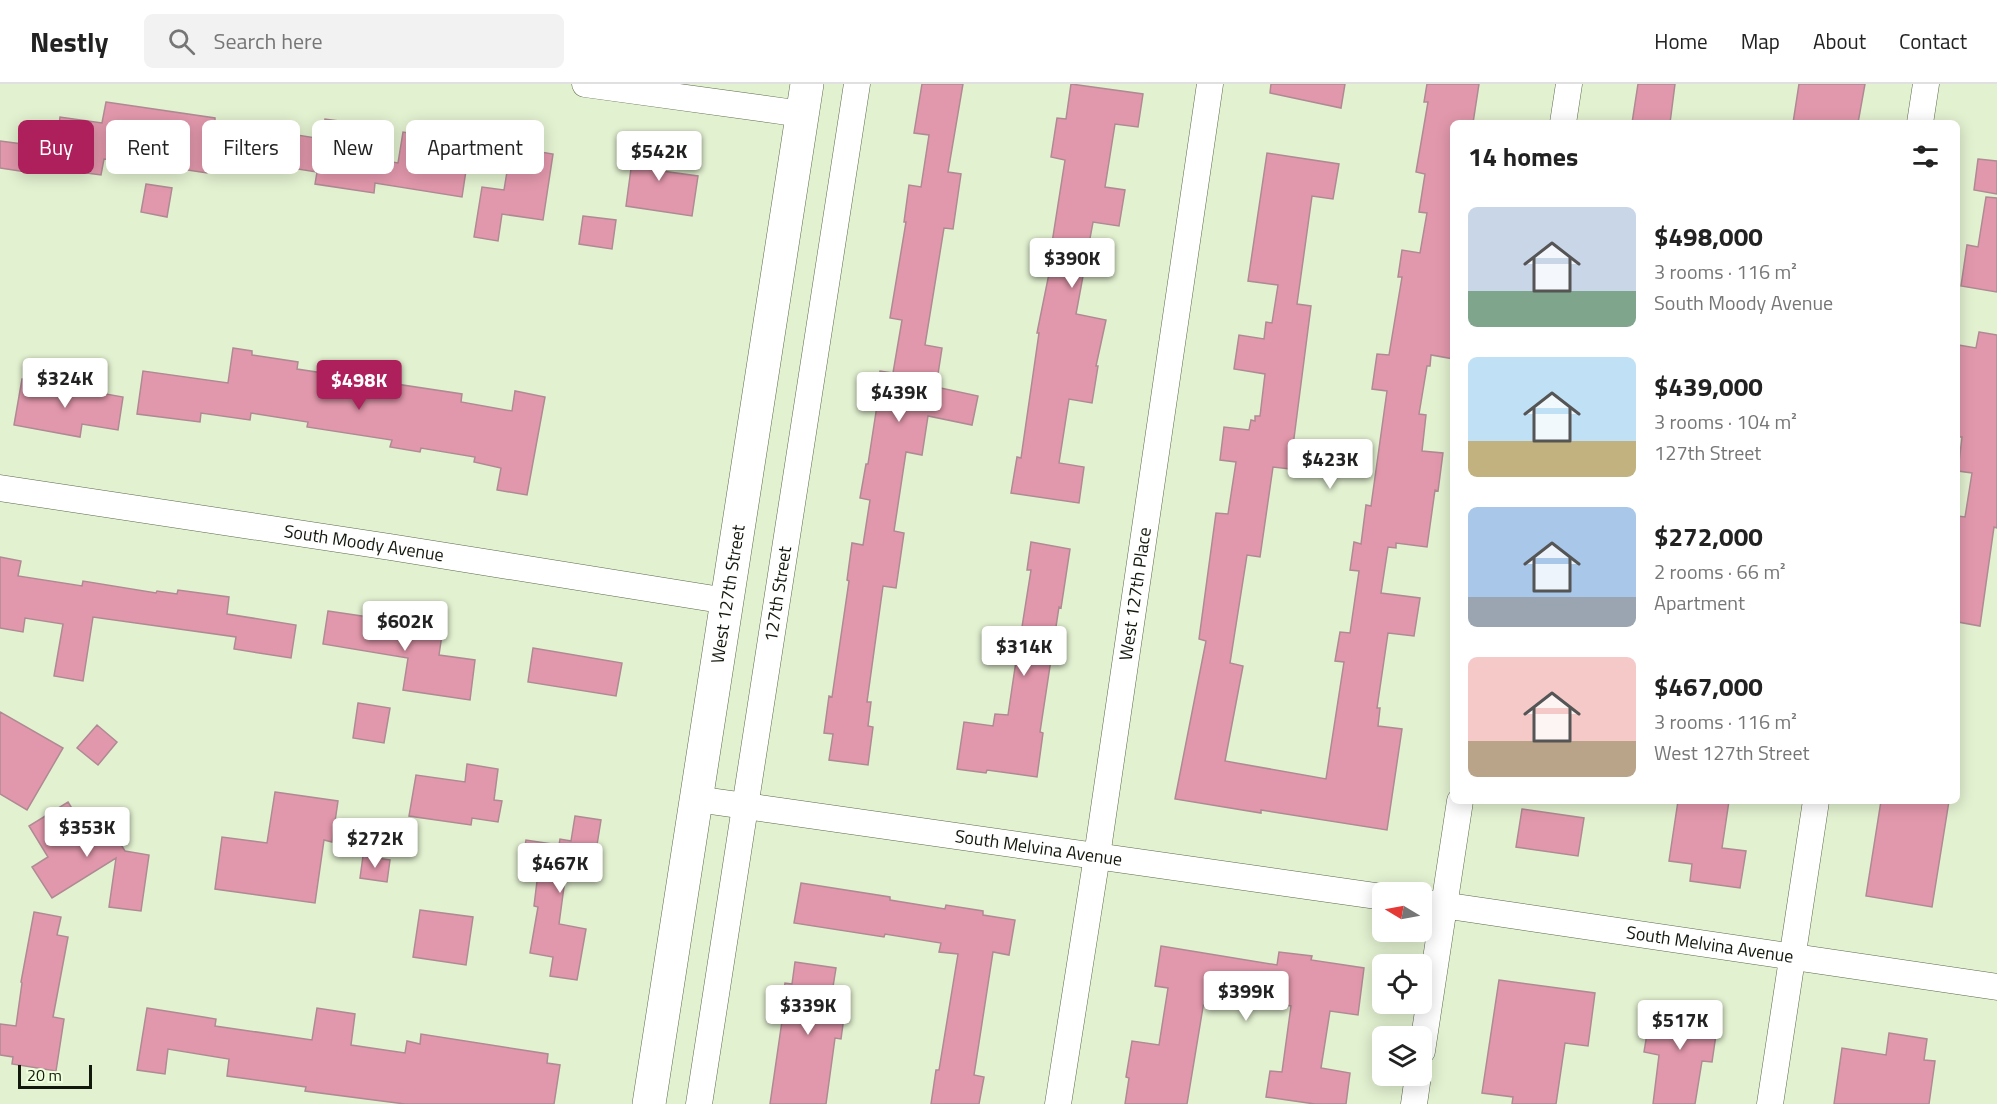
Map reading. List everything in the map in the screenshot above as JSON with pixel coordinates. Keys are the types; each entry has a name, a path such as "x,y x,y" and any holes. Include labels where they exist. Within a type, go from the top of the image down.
{"main road":[{"name":"West 127th Street","path":"649,1104 804,99"}],"street":[{"path":"585,84 804,99"},
{"name":"127th Street","path":"699,1104 857,84"},
{"name":"West 127th Place","path":"1058,1104 1097,856 1210,84"},
{"path":"1563,120 1569,84"},
{"path":"1920,120 1926,84"},
{"name":"South Moody Avenue","path":"0,488 727,601"},
{"name":"South Melvina Avenue","path":"696,799 1372,895"},
{"path":"1424,1026 1433,904 1459,804"},
{"path":"1770,1104 1816,804"},
{"name":"South Melvina Avenue","path":"1433,904 1997,987"},
{"path":"1414,1104 1417,1086"}],"building":[{"path":"922,84 963,84 948,172 961,174 953,229 944,228 925,345 942,348 936,387 978,396 972,425 928,416 922,455 906,452 894,531 904,533 896,588 883,586 867,702 871,702 868,726 873,727 868,765 829,760 833,734 824,733 829,696 832,697 849,581 847,580 852,543 863,545 870,500 860,498 866,464 868,464 880,371 893,373 902,320 890,318 906,222 904,222 909,185 921,187 929,135 914,133"},
{"path":"1071,84 1143,94 1138,127 1115,124 1105,187 1125,190 1119,226 1093,222 1076,314 1106,320 1096,366 1098,366 1092,403 1069,399 1059,463 1084,467 1079,503 1011,493 1017,457 1021,458 1039,333 1037,333 1055,244 1052,243 1065,160 1051,157 1057,118 1066,119"},
{"path":"1271,84 1345,84 1341,108 1270,93"},
{"path":"1427,84 1479,84 1473,120 1450,120 1450,358 1431,355 1419,414 1426,415 1422,451 1443,453 1438,491 1435,490 1427,547 1396,543 1396,548 1388,547 1381,593 1420,598 1414,636 1388,633 1377,708 1380,708 1378,726 1402,729 1387,830 1175,799 1206,641 1199,639 1216,513 1228,514 1236,462 1220,460 1224,427 1249,430 1251,420 1255,421 1255,416 1260,416 1265,374 1234,369 1239,335 1264,339 1266,322 1272,323 1278,285 1248,281 1267,153 1339,164 1333,199 1312,196 1297,304 1311,306 1290,469 1273,467 1260,557 1247,555 1230,663 1243,666 1225,761 1326,779 1344,662 1335,661 1340,632 1350,633 1359,571 1350,570 1354,542 1361,544 1366,505 1371,506 1387,391 1372,389 1377,354 1389,355 1402,277 1398,277 1402,250 1420,253 1427,213 1419,212 1425,174 1416,172 1428,102 1424,102"},
{"path":"1638,84 1675,84 1670,120 1632,120"},
{"path":"1799,84 1865,84 1859,120 1793,120"},
{"path":"106,102 215,118 215,120 202,120 202,172 190,170 190,120 106,120 106,159 104,159 101,175 94,174 94,122 102,123"},
{"path":"60,117 81,120 60,120"},
{"path":"403,132 406,132 406,174 465,174 462,197 375,183 374,193 315,184 317,174 394,174 394,162 398,163"},
{"path":"300,136 312,137 312,171 300,169"},
{"path":"635,139 666,144 662,171 698,176 692,216 626,206"},
{"path":"0,141 18,143 18,171 0,168"},
{"path":"544,152 553,154 543,220 502,214 498,241 474,237 482,187 504,190 507,174 544,174"},
{"path":"1978,159 1997,161 1997,194 1974,190"},
{"path":"146,184 172,188 167,217 141,212"},
{"path":"1986,197 1997,198 1997,292 1961,286 1967,245 1978,247"},
{"path":"583,216 616,220 612,249 579,244"},
{"path":"1979,332 1997,335 1997,528 1994,527 1980,626 1960,622 1960,516 1965,517 1972,473 1960,471 1962,437 1960,437 1960,345 1976,348"},
{"path":"233,348 252,351 252,355 298,362 297,369 462,394 461,402 512,411 515,391 545,397 527,495 497,490 501,468 474,462 475,457 421,448 420,452 390,447 392,440 307,427 308,422 251,413 250,420 201,413 200,422 137,414 143,371 228,383"},
{"path":"22,379 123,397 118,430 82,424 80,437 14,425"},
{"path":"1031,542 1070,549 1040,732 1043,733 1037,777 987,770 986,773 957,769 964,722 993,726 995,714 1008,715 1016,661 1012,660 1016,632 1021,633 1031,570 1027,570"},
{"path":"0,557 21,561 18,576 82,586 83,581 156,593 157,591 177,594 178,590 229,597 227,614 296,625 291,658 234,649 236,637 93,617 83,681 54,676 63,624 25,618 23,632 0,628"},
{"path":"328,611 443,628 439,655 475,660 470,700 403,690 408,658 323,644"},
{"path":"533,648 622,663 616,696 528,682"},
{"path":"358,703 390,708 384,743 353,738"},
{"path":"0,712 63,748 27,810 0,794"},
{"path":"97,725 117,742 98,765 77,748"},
{"path":"467,764 498,769 494,800 502,801 498,822 472,818 471,825 409,816 416,775 465,782"},
{"path":"275,792 338,801 332,842 324,840 315,903 215,889 222,837 267,843"},
{"path":"68,802 87,833 106,821 125,851 149,855 141,911 109,907 116,858 52,898 32,867 48,857 29,826"},
{"path":"1678,804 1729,804 1722,848 1746,851 1740,888 1690,881 1692,864 1669,861"},
{"path":"1881,804 1949,804 1932,907 1866,896"},
{"path":"1522,809 1584,818 1578,856 1516,847"},
{"path":"575,816 601,820 592,876 566,872 559,924 586,929 577,980 550,976 553,957 530,953 538,907 534,906 538,873 521,871 526,840 559,845 560,839 571,841"},
{"path":"363,856 390,860 387,882 360,878"},
{"path":"801,883 890,897 890,900 945,909 946,905 983,911 983,915 1015,920 1009,955 993,952 974,1075 984,1077 979,1104 931,1104 936,1070 939,1070 958,954 939,952 941,943 794,923"},
{"path":"420,910 473,917 466,965 413,957"},
{"path":"34,912 61,917 57,935 68,937 53,1017 64,1019 56,1071 12,1064 13,1057 0,1055 0,1024 16,1026 21,982"},
{"path":"1161,946 1277,965 1279,952 1312,956 1311,960 1364,968 1358,1015 1330,1011 1321,1068 1350,1073 1346,1104 1315,1104 1266,1097 1270,1071 1282,1072 1291,1006 1241,999 1240,1006 1204,1001 1187,1104 1125,1104 1129,1078 1126,1077 1132,1041 1159,1045 1168,988 1155,986"},
{"path":"795,962 836,968 832,993 847,995 841,1039 835,1038 826,1104 770,1104 785,983 792,984"},
{"path":"1499,980 1595,993 1588,1046 1565,1043 1556,1104 1512,1104 1513,1097 1482,1093"},
{"path":"1652,1004 1719,1014 1712,1062 1702,1061 1695,1104 1653,1104 1659,1055 1644,1052"},
{"path":"147,1008 216,1019 215,1026 312,1040 317,1008 355,1014 351,1045 405,1053 407,1041 420,1044 421,1034 548,1054 547,1063 560,1065 554,1104 405,1104 305,1091 306,1087 227,1076 229,1059 168,1049 165,1074 137,1070"},
{"path":"1889,1033 1927,1039 1924,1060 1935,1061 1929,1104 1834,1104 1842,1048 1886,1055"}]}
